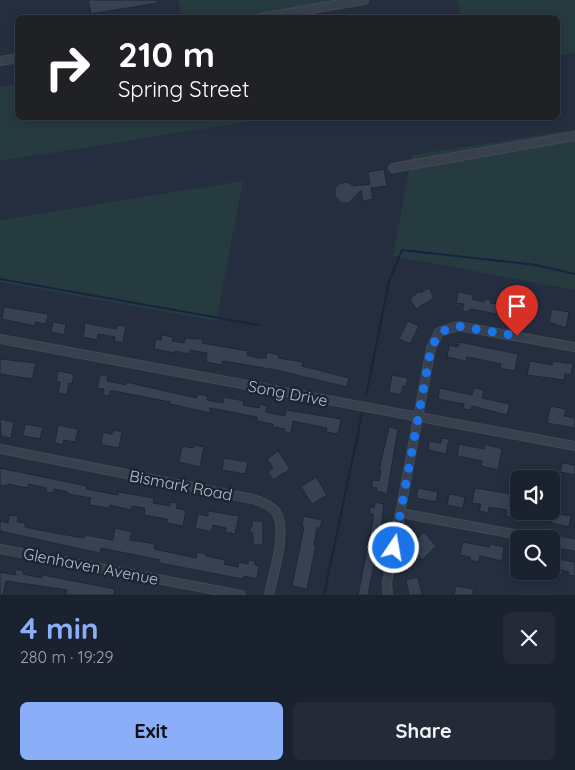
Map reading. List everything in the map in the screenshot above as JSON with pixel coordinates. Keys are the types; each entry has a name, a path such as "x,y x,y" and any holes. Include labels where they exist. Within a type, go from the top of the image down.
{"street":[{"path":"277,15 364,0"},
{"path":"0,62 15,59"},
{"path":"393,168 575,136"},
{"path":"388,595 387,583 431,348 440,332 458,326 575,347"},
{"name":"Song Drive","path":"0,339 575,446"},
{"name":"Bismark Road","path":"0,449 252,498 265,503 275,511 280,522 280,538 269,595"},
{"path":"401,513 510,533"},
{"path":"560,542 575,545"},
{"name":"Glenhaven Avenue","path":"0,549 241,595"}],"green space":[{"path":"178,0 341,0 249,15 181,15"},
{"path":"457,0 575,0 575,53 560,56 560,15 461,15"},
{"path":"15,84 15,120 258,120 0,161 0,87"},
{"path":"575,130 575,290 393,256 412,155"},
{"path":"243,181 216,321 0,282 0,220"}],"building":[{"path":"88,0 157,0 158,3 91,14"},
{"path":"384,169 387,186 371,188 373,199 363,201 361,190 349,203 341,203 335,196 335,188 341,183 347,182 354,186 370,184 368,172"},
{"path":"429,288 434,298 416,309 410,299 419,291 420,293"},
{"path":"458,292 473,295 472,299 484,302 485,299 491,300 490,303 498,304 496,314 470,309 469,312 462,311 464,304 456,303"},
{"path":"4,307 48,314 46,324 35,322 35,326 2,319"},
{"path":"552,309 569,312 566,328 549,322"},
{"path":"408,321 419,326 410,344 399,339"},
{"path":"53,322 66,324 64,335 51,332"},
{"path":"85,323 116,329 117,325 126,326 123,343 114,341 115,337 98,334 97,340 83,337"},
{"path":"162,335 173,337 172,341 184,343 185,338 203,339 202,343 248,351 247,355 258,358 266,358 267,352 279,355 278,358 303,362 302,366 349,378 347,387 276,370 223,361 222,365 206,362 207,353 190,350 189,354 175,351 175,353 154,349 156,339 161,340"},
{"path":"459,342 518,354 515,371 500,368 501,364 467,357 466,361 447,357 449,345 458,347"},
{"path":"0,359 36,363 32,379 0,374"},
{"path":"530,361 552,365 553,361 573,364 571,375 565,374 564,380 527,375"},
{"path":"58,371 74,374 72,384 69,383 67,395 58,393 60,382 56,381"},
{"path":"100,375 108,376 107,381 126,385 126,382 197,398 198,394 208,396 207,400 223,403 224,397 244,401 243,405 259,408 260,404 267,406 266,412 285,416 286,410 341,419 338,434 326,432 327,428 293,421 291,433 284,432 285,429 273,427 273,424 257,421 257,417 210,408 210,413 170,404 170,402 114,391 110,391 109,396 103,395 104,389 97,388"},
{"path":"392,375 408,378 406,387 403,386 401,395 389,392"},
{"path":"440,388 472,395 474,388 484,390 482,398 510,404 507,415 472,406 471,410 463,409 464,404 438,399"},
{"path":"550,406 566,409 564,416 575,418 575,428 547,423"},
{"path":"0,419 14,422 11,438 1,436"},
{"path":"25,424 43,427 40,439 23,436"},
{"path":"58,425 78,429 75,442 64,440 63,445 55,443"},
{"path":"389,427 398,429 387,494 376,491 377,488 371,487 373,480 379,481 381,470 379,470"},
{"path":"113,430 122,432 119,448 101,445 103,432 112,434"},
{"path":"442,438 449,439 446,454 428,450 429,441 441,443"},
{"path":"459,444 484,449 485,444 502,449 498,470 481,466 482,461 457,456"},
{"path":"194,445 204,447 200,467 179,462 182,446 193,448"},
{"path":"278,451 290,469 273,480 268,472 273,468 267,459"},
{"path":"224,458 248,462 245,474 222,470"},
{"path":"562,463 575,465 575,475 560,472"},
{"path":"0,468 87,486 86,489 118,495 118,492 154,498 153,503 170,506 170,502 177,503 176,508 186,510 183,526 167,523 167,519 144,515 145,508 132,506 131,510 110,505 109,508 89,505 91,498 68,494 68,492 54,489 53,493 46,492 46,488 28,484 28,488 8,484 8,486 0,485"},
{"path":"316,477 327,495 312,504 301,487"},
{"path":"418,488 438,492 436,502 416,498"},
{"path":"475,488 510,494 510,517 506,516 507,510 489,507 488,513 479,511 481,504 472,503"},
{"path":"449,494 465,497 463,508 447,505"},
{"path":"375,502 384,504 381,530 368,595 358,595 373,520 373,514 369,513 370,507 374,508"},
{"path":"208,511 239,516 235,534 225,532 226,528 213,525 211,532 195,528 198,514 208,516"},
{"path":"560,514 571,516 569,527 551,523 552,520 560,520"},
{"path":"9,515 18,516 17,522 25,523 25,527 60,534 84,538 85,535 113,540 115,528 132,532 130,540 155,544 154,549 196,558 197,552 225,560 224,564 238,567 239,562 248,564 248,560 255,561 255,565 259,566 257,579 244,576 243,579 159,563 160,560 101,548 100,553 0,531 0,521 8,523"},
{"path":"303,516 322,520 320,528 317,528 314,545 316,545 307,589 292,586 304,527 302,527"},
{"path":"252,521 263,521 263,545 253,545 253,533 250,533"},
{"path":"424,532 436,546 422,560 409,546"},
{"path":"463,542 489,547 490,544 504,547 502,561 480,556 479,562 470,560 470,557 460,555"},
{"path":"560,560 575,562 575,576 568,575 569,572 560,570"},
{"path":"16,569 24,571 23,574 42,578 43,575 115,589 114,595 66,595 67,590 6,581 3,595 0,595 0,572 15,575"},
{"path":"418,577 422,595 409,595 406,580"},
{"path":"456,586 474,589 472,595 454,595"}],"waterway":[{"path":"366,396 389,281 402,250 536,265 575,274"},
{"path":"0,279 259,325"},
{"path":"324,595 362,414"}],"route":[{"path":"394,548 431,348 440,332 458,326 517,336"}]}
